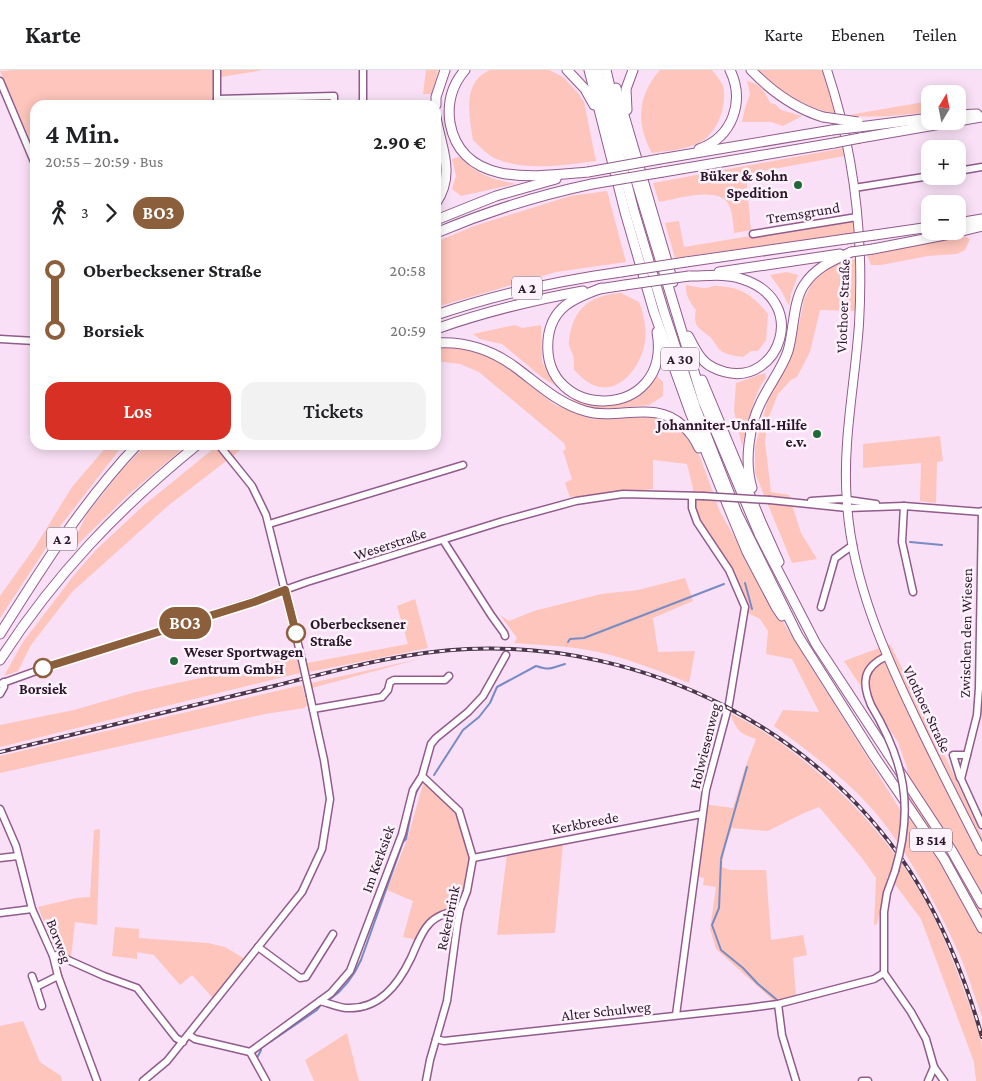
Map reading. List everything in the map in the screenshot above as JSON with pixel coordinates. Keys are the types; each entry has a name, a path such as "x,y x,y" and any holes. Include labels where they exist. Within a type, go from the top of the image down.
{"highway":[{"path":"436,100 445,70"},
{"path":"465,70 451,92 448,112 451,129 461,150 474,162 488,170 508,175 547,176 588,172"},
{"path":"567,70 585,89 595,108 654,312 690,412 730,511 747,552 776,607 798,636"},
{"path":"588,70 607,148"},
{"name":"A 30","path":"597,70 637,220 664,312 696,409 737,514 798,636"},
{"path":"608,70 629,128 688,336 704,384 761,522 803,609 816,644"},
{"name":"A 30","path":"608,70 618,121 704,401 760,536 816,644"},
{"path":"629,128 626,90 633,70"},
{"path":"660,159 705,147 726,132 736,110 737,94 730,70"},
{"path":"751,70 767,86 790,103 823,117 859,125"},
{"path":"966,115 982,116"},
{"path":"966,118 982,116"},
{"path":"441,218 496,196 588,172 859,125 921,122"},
{"path":"441,232 534,198 592,184 860,138 921,124"},
{"path":"441,137 447,160 447,173 441,192"},
{"path":"966,222 982,219"},
{"path":"441,327 517,304 602,288 873,249 982,226"},
{"name":"A 2","path":"441,313 513,291 567,280 921,228"},
{"path":"761,522 749,479 749,450 754,418 787,353 803,287 818,269 850,252"},
{"path":"688,336 705,362 716,369 731,373 745,372 758,367 769,359 776,349 781,336 782,318 777,304 768,292 756,284 741,278 689,276"},
{"path":"602,288 569,302 555,317 550,329 548,353 552,367 564,385 574,394 589,400 614,401 636,392 647,382 654,371 659,354 659,339 654,312"},
{"path":"441,342 468,345 486,351 514,366 562,402 587,412 614,414 651,411 666,414 689,431 697,443 713,486 730,511"},
{"name":"A 2","path":"0,634 50,556 86,506 133,450"},
{"name":"A 2","path":"0,660 35,609 90,543 125,507 191,450"},
{"name":"B 514","path":"798,636 874,756 944,859 982,928"},
{"name":"B 514","path":"816,644 952,851 982,904"}],"main road":[{"name":"Vlothoer Straße","path":"827,70 839,113 854,188 857,217 860,297 859,324 846,444 846,499 852,545 868,604 887,656 939,767 982,851"}],"street":[{"path":"217,70 219,100"},
{"path":"363,70 363,100"},
{"path":"0,81 30,152"},
{"path":"257,100 334,96 334,100"},
{"path":"966,170 982,167"},
{"name":"Tremsgrund","path":"854,188 921,177"},
{"name":"Tremsgrund","path":"753,234 857,217"},
{"path":"0,339 30,341"},
{"path":"144,1081 167,1061 189,1035 302,892 322,849 330,799 313,709 269,524 252,486 223,450"},
{"path":"269,524 463,465"},
{"name":"Weserstraße","path":"2,683 254,602 285,590 503,521 576,501 623,494 770,500 847,508 885,505"},
{"name":"Holwiesenweg","path":"676,1015 706,790 729,704 745,607 729,570 697,522 692,508 692,496"},
{"name":"Weserstraße","path":"800,502 846,499 885,505 982,512"},
{"path":"904,506 902,542 914,592"},
{"name":"Zwischen den Wiesen","path":"961,779 977,715 982,512"},
{"path":"443,540 505,636"},
{"path":"821,607 835,558 852,545"},
{"name":"Im Kerksiek","path":"250,1052 331,993 350,971 402,834 413,790 422,776 431,744 468,712 483,696 506,655"},
{"path":"887,656 874,664 865,680 866,694 888,733 894,749 904,794 902,846 887,893 884,912 884,973 911,1012 926,1039 934,1067 944,1081"},
{"path":"313,709 382,696 388,690 390,682 394,680 444,680 449,676"},
{"path":"0,694 4,687 2,683"},
{"path":"967,755 953,755 961,779 982,825"},
{"name":"Rekerbrink","path":"422,776 459,811 473,858 468,891 460,909 447,1001 426,1081"},
{"name":"Borweg","path":"0,809 18,856 32,909 53,956 58,976 96,1081"},
{"name":"Kerkbreede","path":"473,858 702,814"},
{"path":"0,858 18,856"},
{"path":"0,913 32,909"},
{"path":"320,1001 345,1008 371,1005 384,996 395,984 407,966 429,924 441,915 460,909"},
{"path":"258,947 300,978 306,977 333,934"},
{"path":"53,956 57,955 137,988 176,1038 183,1042"},
{"name":"Alter Schulweg","path":"436,1040 454,1040 676,1015 714,1013 778,1004 874,979 884,973"},
{"path":"32,976 42,1006"},
{"path":"36,987 58,976"},
{"path":"778,1004 778,1017 782,1035 796,1081"},
{"path":"189,1035 195,1039 250,1052 266,1081"},
{"path":"928,1081 934,1067"},
{"path":"862,1081 868,1081"}],"shaded area":[{"path":"263,70 215,78 215,100 30,100 30,139 0,71"},
{"path":"426,70 438,70 432,94 423,94"},
{"path":"490,70 549,70 563,77 584,102 596,161 558,166 519,165 494,158 486,152 473,140 469,110 471,91 475,82 481,75"},
{"path":"660,70 712,70 723,86 724,103 719,121 709,136 702,141 684,148 652,153 643,131 641,110 647,90"},
{"path":"759,70 831,70 843,114 817,109 797,100 778,87"},
{"path":"747,81 758,86 770,103 775,104 781,110 802,116 783,126 771,122 742,122 750,94"},
{"path":"921,103 921,113 849,115"},
{"path":"849,147 850,155 746,174 751,230 734,233 731,211 724,199 707,194 659,202 653,183"},
{"path":"459,157 485,175 516,184 461,196 452,189 456,176 452,159"},
{"path":"607,191 626,262 556,272 441,306 441,240 474,226 570,196"},
{"path":"859,218 859,232 675,258 665,223 679,221 684,247"},
{"path":"966,237 970,239 965,250 957,254 928,256 881,265 871,265 867,255 938,240 966,240"},
{"path":"855,259 856,311 820,310 810,352 797,377 791,380 778,394 768,419 765,442 771,492 789,495 801,533 817,559 792,563 755,473 755,447 768,399 790,359 804,299 812,283 829,266"},
{"path":"787,272 798,275 789,306 781,290 770,275"},
{"path":"686,285 704,288 716,286 733,288 752,297 768,314 766,340 758,351 751,351 743,357 722,352 711,338 697,326 695,320 696,310 688,298"},
{"path":"621,293 639,302 645,324 646,336 644,347 638,363 627,377 613,386 596,386 581,377 574,370 573,355 569,344 571,329 579,312 585,305 592,300 610,294"},
{"path":"515,325 522,328 541,325 542,362 556,386 543,378 502,344 480,339 473,334"},
{"path":"441,346 466,348 496,359 555,405 584,415 660,417 677,425 700,457 720,512 783,622 909,824 907,768 898,742 844,661 890,644 982,836 982,1017 961,957 926,888 889,830 864,800 836,774 774,726 783,710 819,712 792,659 766,654 768,631 760,619 746,612 737,585 700,524 694,509 693,488 687,464 653,460 653,489 570,497 565,483 572,479 563,451 566,449 564,443 479,372 460,364 441,362"},
{"path":"765,373 766,378 754,401 742,446 734,411 736,383"},
{"path":"657,376 663,382 663,396 649,405 596,408 575,403 572,399 593,405 610,405 635,399 648,389"},
{"path":"940,436 943,461 937,462 936,503 920,501 921,463 863,468 863,444"},
{"path":"104,450 119,450 61,525 0,618 0,596 35,547 72,487"},
{"path":"141,450 181,450 129,494 74,548 71,546 87,514 121,471"},
{"path":"212,450 240,450 169,505 72,592 31,645 18,671 4,676 23,642 75,574 95,551 143,506"},
{"path":"685,578 693,601 653,618 658,652 695,651 689,683 621,658 598,652 567,647 514,643 517,638 500,615 509,621 534,611 601,594 638,590"},
{"path":"415,599 428,648 309,672 307,663 408,644 397,606"},
{"path":"297,657 300,673 0,747 0,725 74,710 136,692"},
{"path":"423,658 312,688 311,683"},
{"path":"302,685 307,705 305,708 265,714 0,773 0,756"},
{"path":"730,713 759,729 788,749 843,795 868,821 911,877 942,934 976,1023 982,1047 982,1081 976,1081 974,1062 921,919 888,875 877,924 874,925 876,878 862,858 819,807 768,831 732,828 722,867 730,870 766,870 771,940 803,935 807,955 793,958 796,996 774,1001 716,949 710,929 716,887 703,885 704,878 692,876 703,804 733,808 756,739 745,735 739,730"},
{"path":"423,784 441,793 458,812 471,860 458,906 430,920 418,940 403,937 413,901 387,890 408,837"},
{"path":"100,829 97,925 75,922 71,958 56,952 38,907 76,898 90,897 94,830"},
{"path":"563,843 555,933 497,935 507,854"},
{"path":"115,927 139,929 139,938 208,943 225,947 245,959 213,998 192,975 180,985 154,955 137,952 137,959 112,956"},
{"path":"23,1021 40,1062 61,1076 62,1081 0,1081 0,1026"},
{"path":"347,1033 359,1081 314,1081 305,1060"}],"waterway":[{"path":"910,542 942,545"},
{"path":"745,583 752,609"},
{"path":"568,642 570,639 584,638 724,584"},
{"path":"434,775 463,730 479,717 490,703 497,687 536,666 548,669 565,664"},
{"path":"721,859 747,767"},
{"path":"329,1000 348,982 361,960 403,842 406,839 414,798 419,786"},
{"path":"721,861 719,908 712,925 721,950 776,999"},
{"path":"270,1042 320,1006"},
{"path":"256,1060 261,1050"}],"railway":[{"path":"0,752 344,669 393,658 443,651 468,649 534,651 600,661 664,679 725,706 782,740 834,782 880,830 918,884 938,921 970,997 982,1037"}],"bus line":[{"name":"BO3","path":"43,668 254,602 285,590 296,633"}],"place":[{"name":"Büker & Sohn Spedition","path":"798,185"},
{"name":"Johanniter-Unfall-Hilfe e.v.","path":"817,434"},
{"name":"Oberbecksener Straße","path":"296,633"},
{"name":"Weser Sportwagen Zentrum GmbH","path":"174,661"},
{"name":"Borsiek","path":"43,668"}]}
